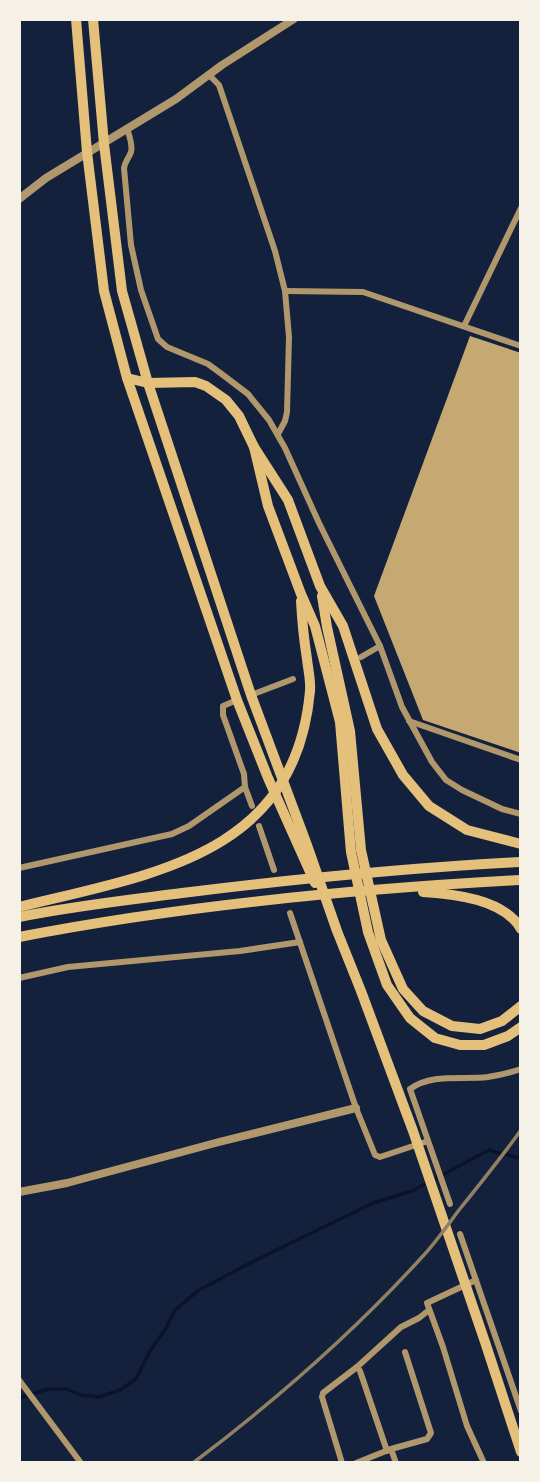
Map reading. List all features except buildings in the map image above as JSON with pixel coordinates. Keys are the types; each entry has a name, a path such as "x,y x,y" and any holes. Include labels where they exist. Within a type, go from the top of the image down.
{"highway":[{"path":"127,379 148,383 195,382 226,400 239,416 254,447 288,500 320,586 343,626 377,729 402,775 429,806 467,830 521,844"},
{"path":"254,447 268,506 316,626 340,722 351,852 368,932 387,985 410,1018 435,1038 460,1045 484,1045 508,1036 521,1027"},
{"path":"320,586 351,731 360,850 381,940 403,989 423,1011 453,1026 480,1029 502,1021 521,1006"},
{"path":"19,906 144,876 197,855 228,839 279,787 294,761 310,689 302,627 301,594"},
{"path":"19,917 284,880 521,862"},
{"path":"19,937 138,917 290,898 521,880"},
{"path":"382,889 449,894 489,903 516,921 521,929"}],"main road":[{"path":"76,19 87,152 104,291 127,379 237,700 268,778 337,932 413,1131 521,1452"},
{"path":"93,19 104,144 122,290 148,383 251,695 337,932"}],"street":[{"path":"19,199 46,178 176,99 222,65 294,19"},
{"path":"209,75 219,85 275,251 285,291 289,337 287,412 278,435"},
{"path":"127,128 131,154 125,161 124,168 131,244 141,290 158,339 167,347 208,364 248,394 269,420 380,646 402,707 432,762 446,780 482,800 521,814"},
{"path":"464,326 521,208"},
{"path":"285,291 363,292 521,346"},
{"path":"361,657 380,646"},
{"path":"251,695 293,679"},
{"path":"237,700 223,706 223,715 244,774 245,787 257,807"},
{"path":"410,721 521,760"},
{"path":"19,868 172,834 189,826 245,787"},
{"path":"258,826 274,870"},
{"path":"290,914 356,1108 375,1155 380,1157 428,1141"},
{"path":"19,978 68,967 240,951 300,942"},
{"path":"450,1204 410,1089 418,1083 430,1080 486,1077 521,1069"},
{"path":"19,1192 67,1183 356,1108"},
{"path":"460,1234 521,1411"},
{"path":"476,1280 427,1303 467,1426 484,1463"},
{"path":"342,1463 321,1397 323,1393 357,1367 401,1326 429,1310"},
{"path":"356,1463 427,1439 431,1433 405,1352"},
{"path":"357,1367 396,1463"},
{"path":"19,1380 81,1463"}],"waterway":[{"path":"19,1398 48,1389 66,1389 81,1395 99,1397 120,1390 136,1379 175,1310 199,1290 373,1203 412,1191 489,1150 519,1158 521,1155"}],"railway":[{"path":"193,1463 254,1415 369,1312 432,1245 521,1130"}]}
